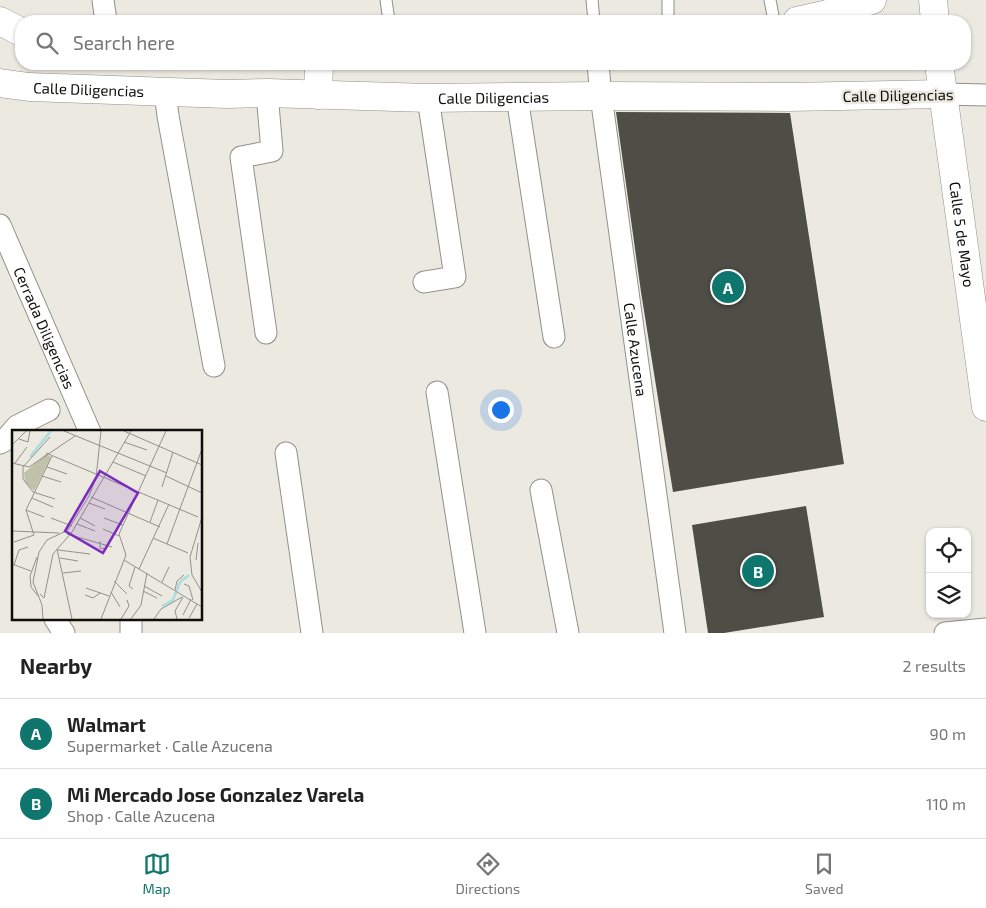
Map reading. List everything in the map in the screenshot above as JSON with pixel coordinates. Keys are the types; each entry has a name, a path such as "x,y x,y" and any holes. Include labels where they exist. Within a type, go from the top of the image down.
{"street":[{"path":"103,0 105,15"},
{"path":"824,15 872,0"},
{"path":"932,0 934,15"},
{"path":"0,22 15,29"},
{"path":"318,95 319,70"},
{"name":"Calle Azucena","path":"599,70 675,633"},
{"name":"Calle 5 de Mayo","path":"940,70 986,406"},
{"name":"Calle Diligencias","path":"0,83 30,87 165,92 428,98 986,95"},
{"path":"165,92 214,366"},
{"path":"266,333 241,157 272,151 267,94"},
{"path":"517,97 554,337"},
{"path":"424,282 455,277 428,98"},
{"name":"Cerrada Diligencias","path":"0,225 89,430"},
{"path":"437,392 475,633"},
{"path":"12,430 49,410"},
{"path":"286,453 312,633"},
{"path":"541,490 568,633"},
{"path":"57,620 64,633"},
{"path":"946,633 986,630"}],"lane":[{"path":"386,0 388,15"},
{"path":"592,0 593,15"},
{"path":"668,0 668,15"},
{"path":"770,0 773,15"}],"building":[{"path":"616,112 790,113 844,464 673,492 641,292"},
{"path":"806,506 824,617 724,633 708,633 692,525"}],"place":[{"name":"Walmart","path":"728,287"},
{"name":"Mi Mercado Jose Gonzalez Varela","path":"758,571"}]}
